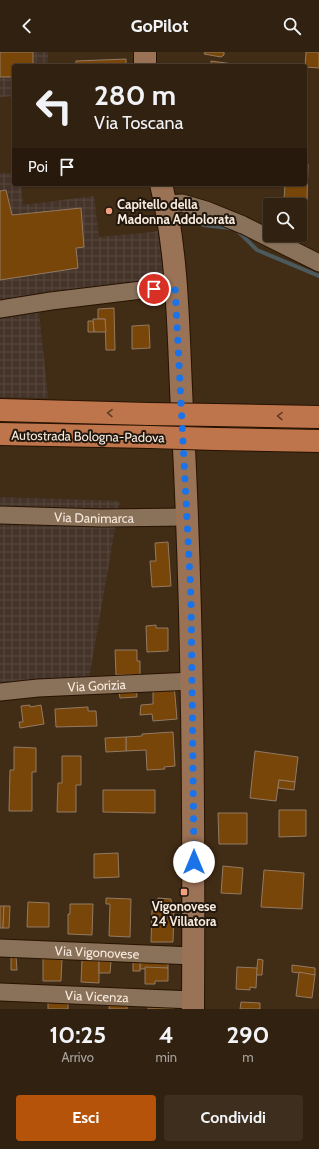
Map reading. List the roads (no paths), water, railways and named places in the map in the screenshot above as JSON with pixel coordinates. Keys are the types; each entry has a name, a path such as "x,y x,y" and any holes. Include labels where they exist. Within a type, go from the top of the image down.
{"highway":[{"name":"Autostrada Bologna-Padova","path":"0,410 319,417"},
{"name":"Autostrada Bologna-Padova","path":"0,434 319,441"}],"main road":[{"path":"145,52 145,64"},
{"path":"164,194 175,286 188,517 193,681 193,1004"}],"street":[{"path":"164,194 182,203 206,210 243,225 319,262"},
{"path":"0,309 51,301 175,286"},
{"name":"Via Danimarca","path":"0,515 102,518 188,517"},
{"name":"Via Gorizia","path":"0,692 38,688 193,681"},
{"name":"Via Vigonovese","path":"0,948 194,956"},
{"name":"Via Vicenza","path":"0,992 193,1004"}],"waterway":[{"path":"203,225 230,228"},
{"path":"238,231 257,250 319,276"}],"place":[{"name":"Capitello della Madonna Addolorata","path":"109,211"},
{"name":"Vigonovese 24 Villatora","path":"184,892"}]}
